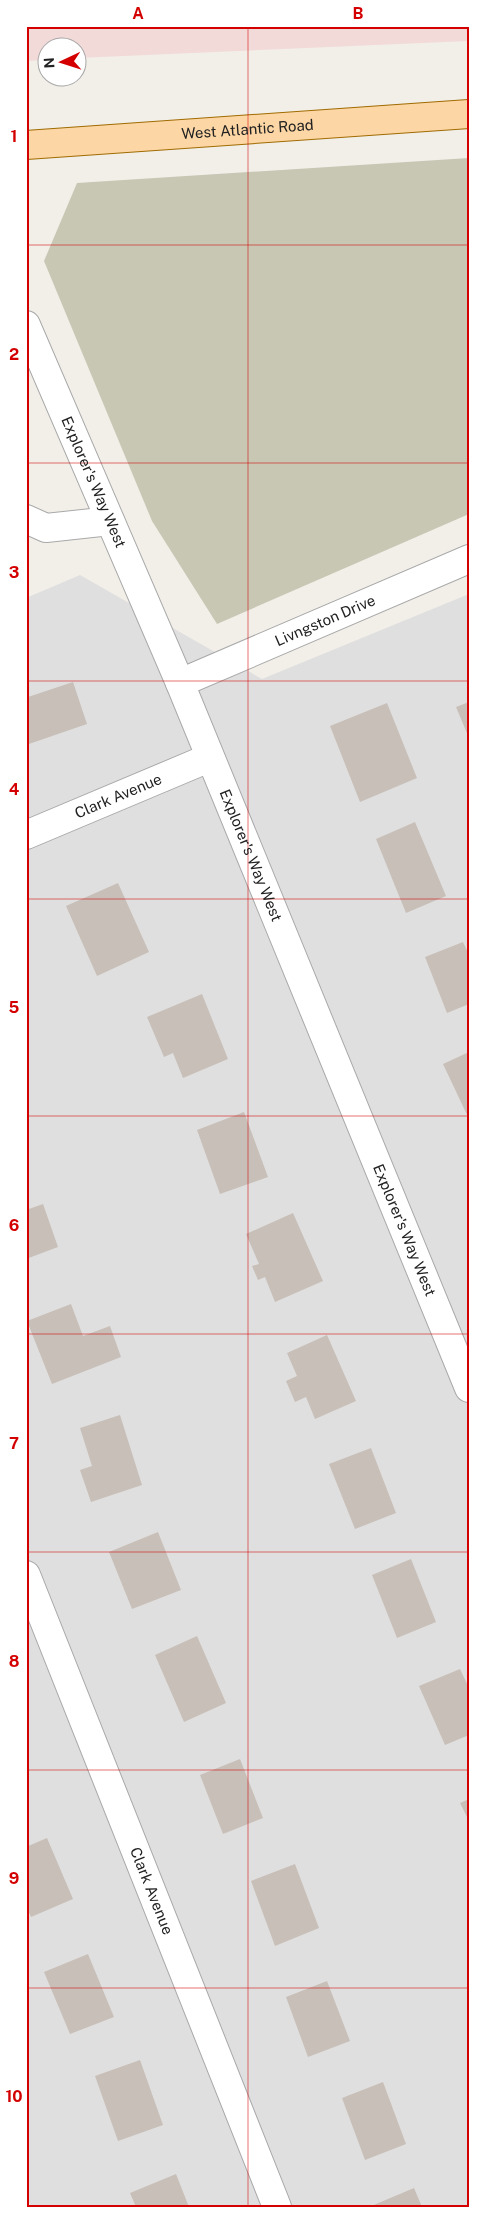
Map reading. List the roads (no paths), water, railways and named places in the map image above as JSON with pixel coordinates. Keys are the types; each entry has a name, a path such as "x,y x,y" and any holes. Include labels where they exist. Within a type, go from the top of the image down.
{"main road":[{"name":"West Atlantic Road","path":"26,145 469,114"}],"street":[{"name":"Explorer's Way West","path":"26,326 180,683 469,1388"},
{"path":"26,519 46,528 110,521"},
{"name":"Livngston Drive","path":"180,683 469,558"},
{"name":"Clark Avenue","path":"26,836 210,758"},
{"name":"Clark Avenue","path":"26,1575 277,2207"}]}
